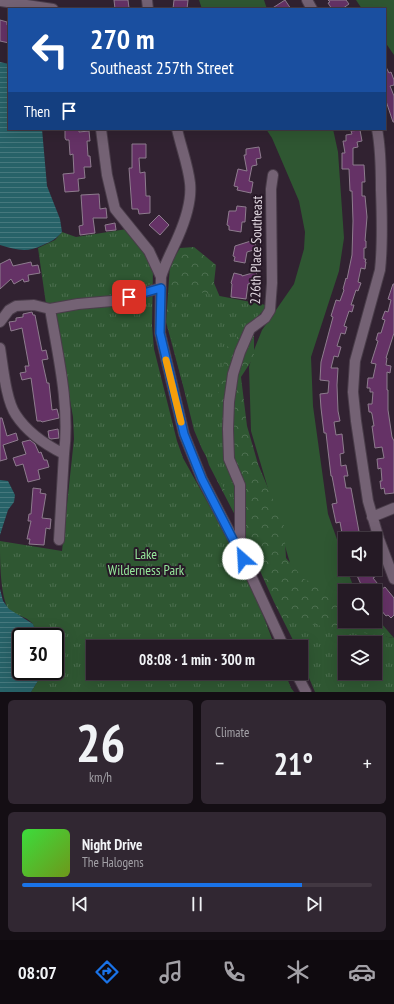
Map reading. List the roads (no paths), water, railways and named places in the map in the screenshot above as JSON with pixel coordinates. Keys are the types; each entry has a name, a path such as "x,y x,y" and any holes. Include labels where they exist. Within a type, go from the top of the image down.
{"street":[{"path":"0,1 46,8"},
{"path":"101,130 107,175 115,208 149,251 161,277"},
{"path":"177,130 190,184 189,197 187,210 178,237 164,265 161,277 160,333 184,434 202,479 240,552 281,640"},
{"path":"377,130 381,182 383,240 382,255 380,270 355,361 353,392 368,501 386,560 394,578"},
{"name":"226th Place Southeast","path":"240,552 240,485 229,459 229,402 240,352 250,329 265,318 270,310 272,283 271,190 273,175"},
{"path":"0,322 9,310 16,306 34,305 50,309 78,304 112,301 161,288"},
{"path":"50,309 67,423 59,540"},
{"path":"0,348 8,394 15,414 37,437 64,454"},
{"path":"372,516 394,508"},
{"path":"300,680 306,692"}],"park label":[{"name":"Lake Wilderness Park","path":"146,562"}]}
